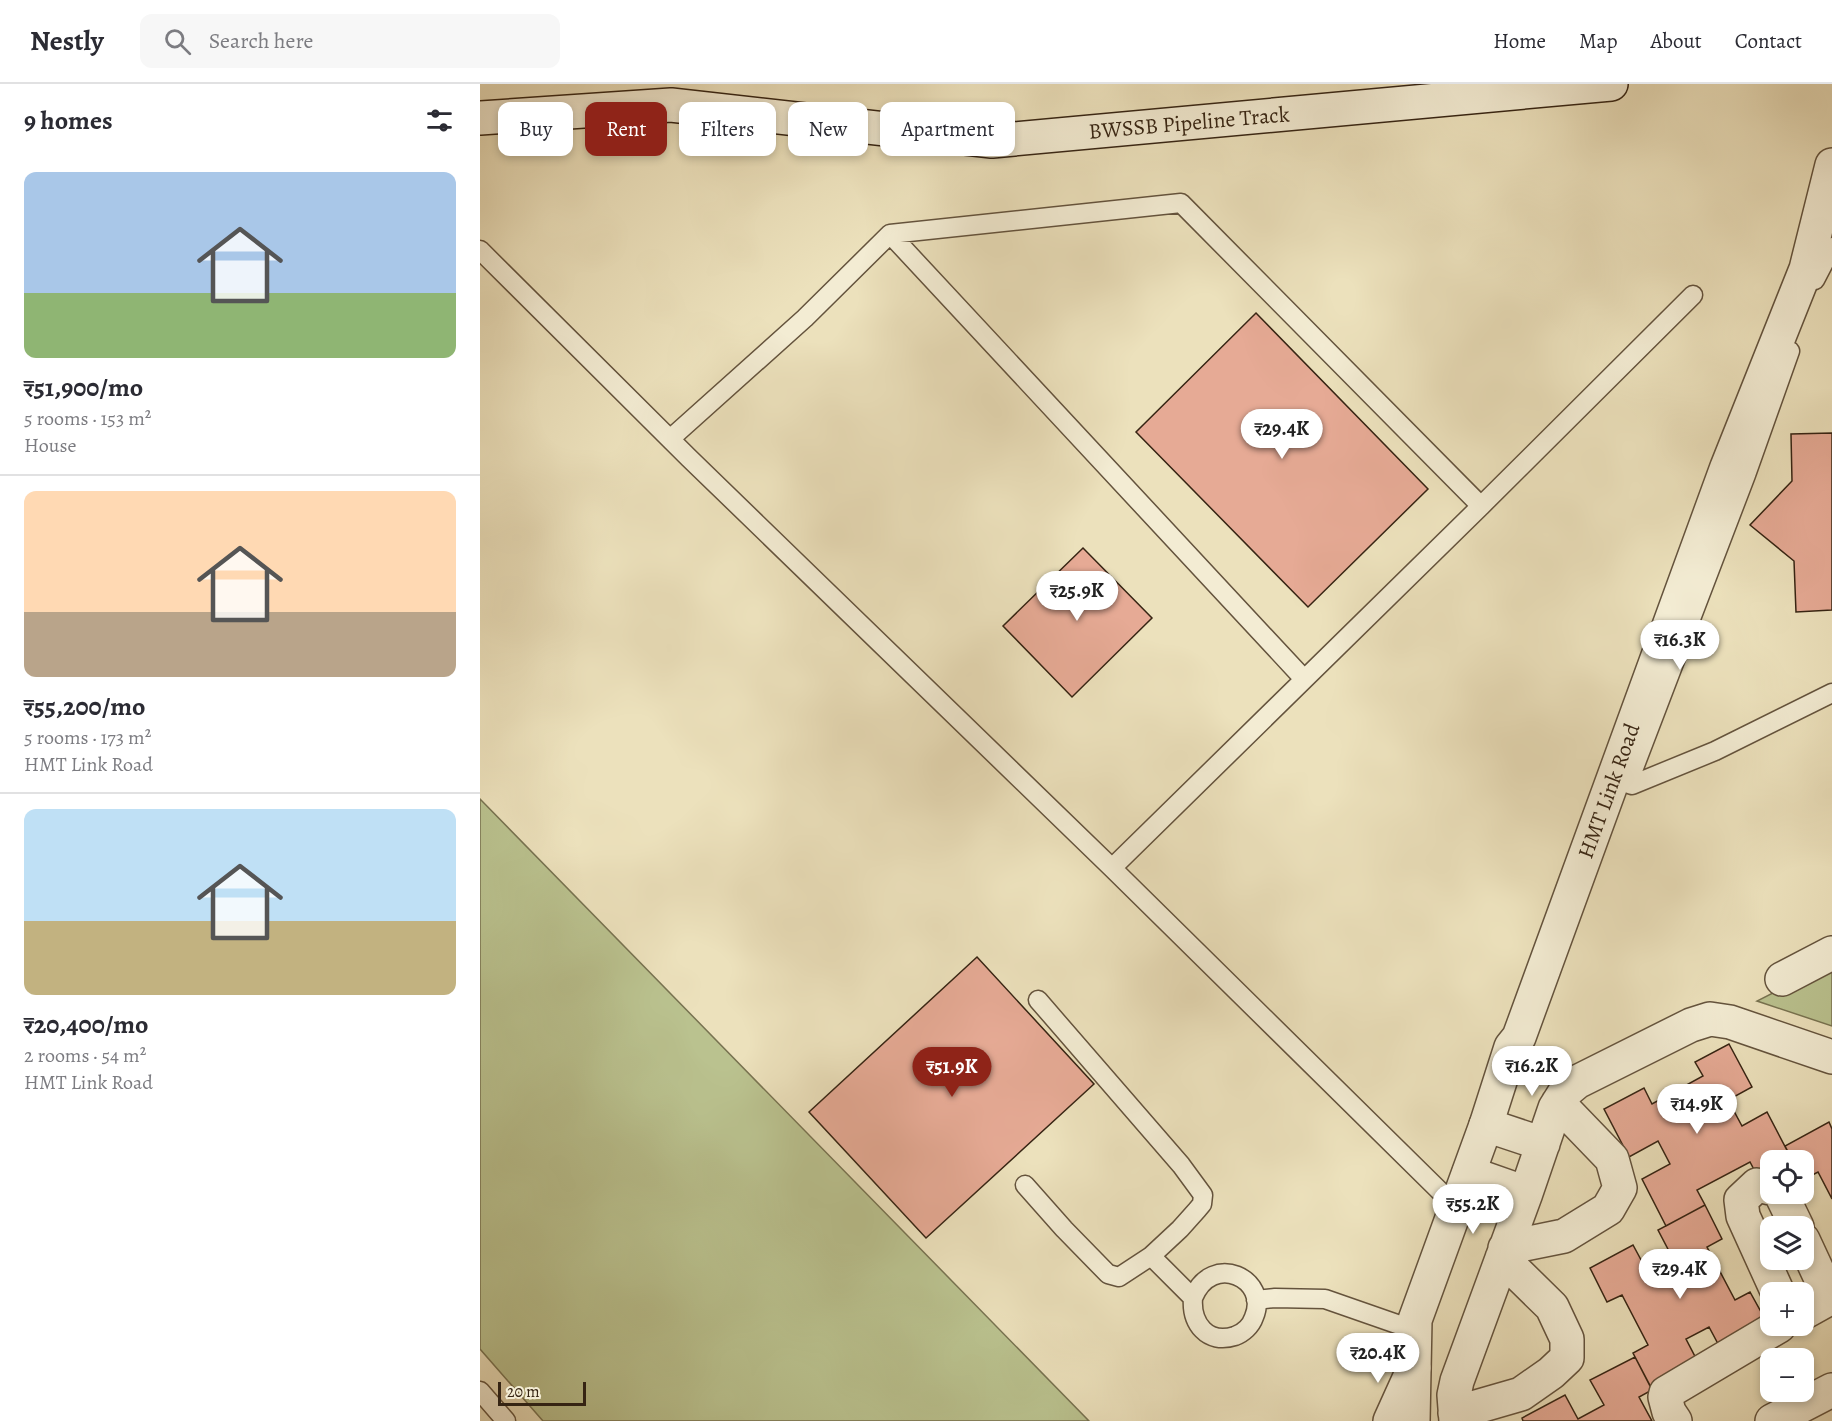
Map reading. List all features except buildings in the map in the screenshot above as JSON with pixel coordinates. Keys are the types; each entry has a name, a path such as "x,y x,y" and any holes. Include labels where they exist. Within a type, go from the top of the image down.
{"street":[{"name":"BWSSB Pipeline Track","path":"480,118 671,105 992,141 1611,84"},
{"name":"HMT Link Road","path":"1413,1421 1414,1320 1486,1125 1511,1047 1519,1037 1737,471 1806,269 1832,165"},
{"path":"1782,979 1832,953"},
{"path":"1503,1253 1552,1307 1567,1339 1568,1358 1521,1395 1456,1417 1454,1395 1456,1381 1555,1108 1564,1092 1577,1082 1691,1025 1710,1019 1730,1022 1832,1057"},
{"path":"1503,1253 1564,1236 1608,1209 1620,1188 1612,1159 1558,1103"},
{"path":"1486,1125 1543,1144"},
{"path":"1468,1173 1526,1193"},
{"path":"1760,1186 1757,1185 1741,1200 1743,1216 1773,1282"},
{"path":"1812,1270 1822,1303"},
{"path":"1675,1421 1665,1397 1666,1393 1762,1336"},
{"path":"1390,1421 1414,1368"},
{"path":"1772,1421 1832,1390"}],"lane":[{"path":"670,438 805,318 890,234 1181,203 1481,506"},
{"path":"890,234 1304,679"},
{"path":"1737,471 1815,279 1832,247"},
{"path":"480,250 1456,1207"},
{"path":"1112,868 1693,295"},
{"path":"1705,556 1629,784 1632,785 1715,751 1832,693"},
{"path":"1025,1185 1108,1274 1119,1277 1151,1256 1180,1229 1202,1204 1203,1195 1181,1165 1038,1000"},
{"path":"1151,1256 1193,1298"},
{"path":"1215,1274 1237,1275 1253,1290 1256,1311 1247,1328 1239,1334 1220,1338 1210,1335 1194,1319 1193,1298 1197,1287 1205,1279 1215,1274"},
{"path":"1256,1300 1325,1299 1414,1330"},
{"path":"480,1391 506,1421"}],"green space":[{"path":"480,799 1089,1421 543,1421 480,1349"},
{"path":"1832,963 1832,1026 1757,1001"}]}
